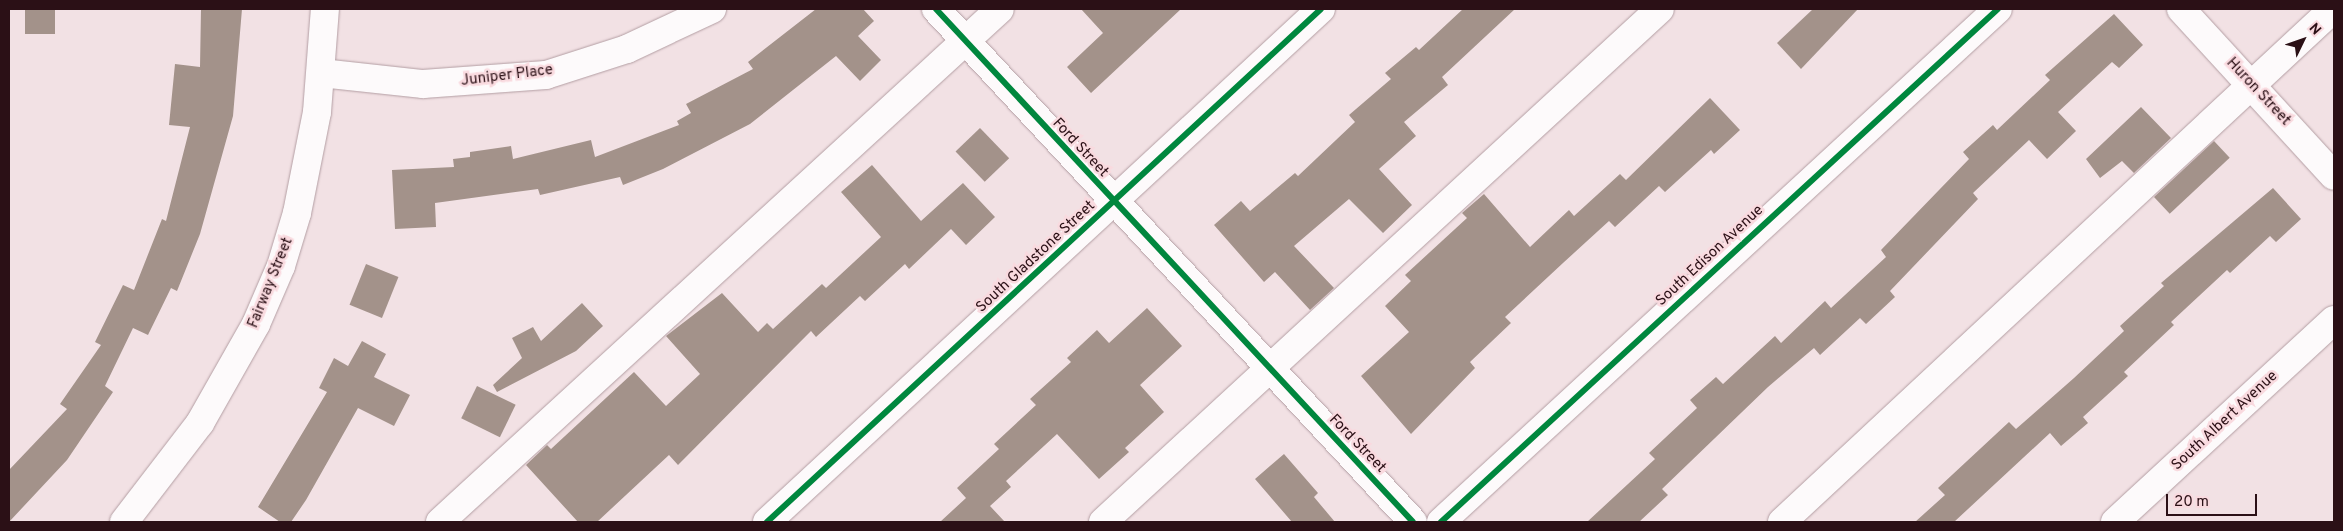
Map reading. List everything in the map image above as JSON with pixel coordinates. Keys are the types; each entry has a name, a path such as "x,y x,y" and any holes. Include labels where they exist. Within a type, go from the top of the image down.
{"street":[{"name":"Fairway Street","path":"124,522 200,424 274,283 297,213 321,73 325,9"},
{"name":"Juniper Place","path":"321,73 423,84 546,74 627,49 712,9"},
{"name":"Ford Street","path":"936,9 1269,370 1413,522"},
{"path":"440,522 1000,9"},
{"name":"South Gladstone Street","path":"767,522 1321,9"},
{"path":"1103,522 1660,9"},
{"name":"South Edison Avenue","path":"1441,522 1998,9"},
{"name":"Huron Street","path":"2181,9 2334,176"},
{"path":"1782,522 2333,9"},
{"name":"South Albert Avenue","path":"2115,522 2334,320"}],"building":[{"path":"25,9 55,9 55,34 25,34"},
{"path":"201,9 242,9 233,116 200,234 177,291 171,288 148,335 133,328 105,386 113,392 67,460 9,522 9,470 67,409 60,404 101,345 95,342 123,285 134,290 162,219 166,221 190,127 169,125 175,64 200,67"},
{"path":"816,9 863,9 874,21 858,36 881,60 860,81 836,56 750,124 663,169 623,185 620,177 540,195 538,189 435,203 436,227 395,229 392,170 454,167 453,159 470,157 470,152 511,146 513,159 591,140 595,157 679,125 677,121 691,113 686,104 753,69 748,62"},
{"path":"1081,9 1181,9 1091,93 1067,67 1103,33"},
{"path":"1463,9 1515,9 1442,77 1448,85 1404,122 1416,136 1379,169 1412,205 1383,233 1349,199 1294,246 1334,288 1310,310 1275,272 1264,282 1214,225 1241,201 1250,211 1295,173 1298,176 1355,122 1349,115 1391,79 1385,73 1416,47 1419,50"},
{"path":"1813,9 1858,9 1801,69 1777,43"},
{"path":"2114,14 2143,45 2119,68 2112,62 2058,112 2076,131 2047,159 2029,140 1973,193 1978,199 1890,291 1895,297 1866,324 1860,318 1820,355 1814,348 1768,387 1662,489 1668,495 1639,522 1587,522 1655,459 1649,453 1697,408 1690,400 1716,377 1723,384 1775,336 1781,343 1825,301 1831,308 1886,257 1881,250 1969,159 1963,152 1993,125 1997,130 2050,80 2045,75"},
{"path":"1710,98 1740,130 1714,154 1711,150 1665,192 1659,186 1615,227 1609,221 1563,263 1505,317 1511,323 1470,362 1475,368 1411,434 1361,376 1409,332 1385,306 1411,281 1405,275 1467,218 1462,213 1484,194 1530,247 1569,210 1574,216 1620,174 1626,180"},
{"path":"2141,107 2171,138 2134,173 2122,161 2100,178 2086,159"},
{"path":"980,128 1009,158 985,182 956,152"},
{"path":"2214,141 2230,158 2170,214 2154,197"},
{"path":"872,165 921,221 963,183 995,217 966,245 951,229 909,269 905,264 865,301 860,296 816,337 811,331 678,465 669,455 597,522 578,522 526,465 547,445 551,449 634,372 666,406 700,374 666,336 722,293 758,332 767,323 773,329 822,284 826,288 881,237 841,192"},
{"path":"2273,188 2301,219 2276,242 2270,236 2230,273 2227,270 2171,322 2174,325 2124,372 2128,376 2083,417 2088,423 2061,446 2050,433 1954,522 1915,522 1945,495 1938,488 2009,422 2016,429 2074,378 2124,331 2120,326 2164,286 2161,283"},
{"path":"366,264 398,277 382,318 350,305"},
{"path":"582,303 603,326 576,351 497,392 493,385 522,358 512,338 533,327 541,341"},
{"path":"1147,308 1182,346 1140,385 1164,412 1125,448 1129,452 1099,479 1057,434 1006,481 1011,487 990,506 1005,522 940,522 966,498 957,488 999,449 994,444 1036,405 1030,399 1071,362 1067,358 1097,330 1109,343"},
{"path":"362,341 386,354 374,377 410,395 394,426 358,408 306,500 291,522 280,522 258,507 327,392 319,388 334,358 348,366"},
{"path":"477,386 516,405 500,437 461,418"},
{"path":"1284,454 1318,493 1314,497 1335,522 1292,522 1255,479"}],"cycle path":[{"path":"936,9 1413,522"},
{"path":"767,522 1321,9"},
{"path":"1441,522 1998,9"}]}
